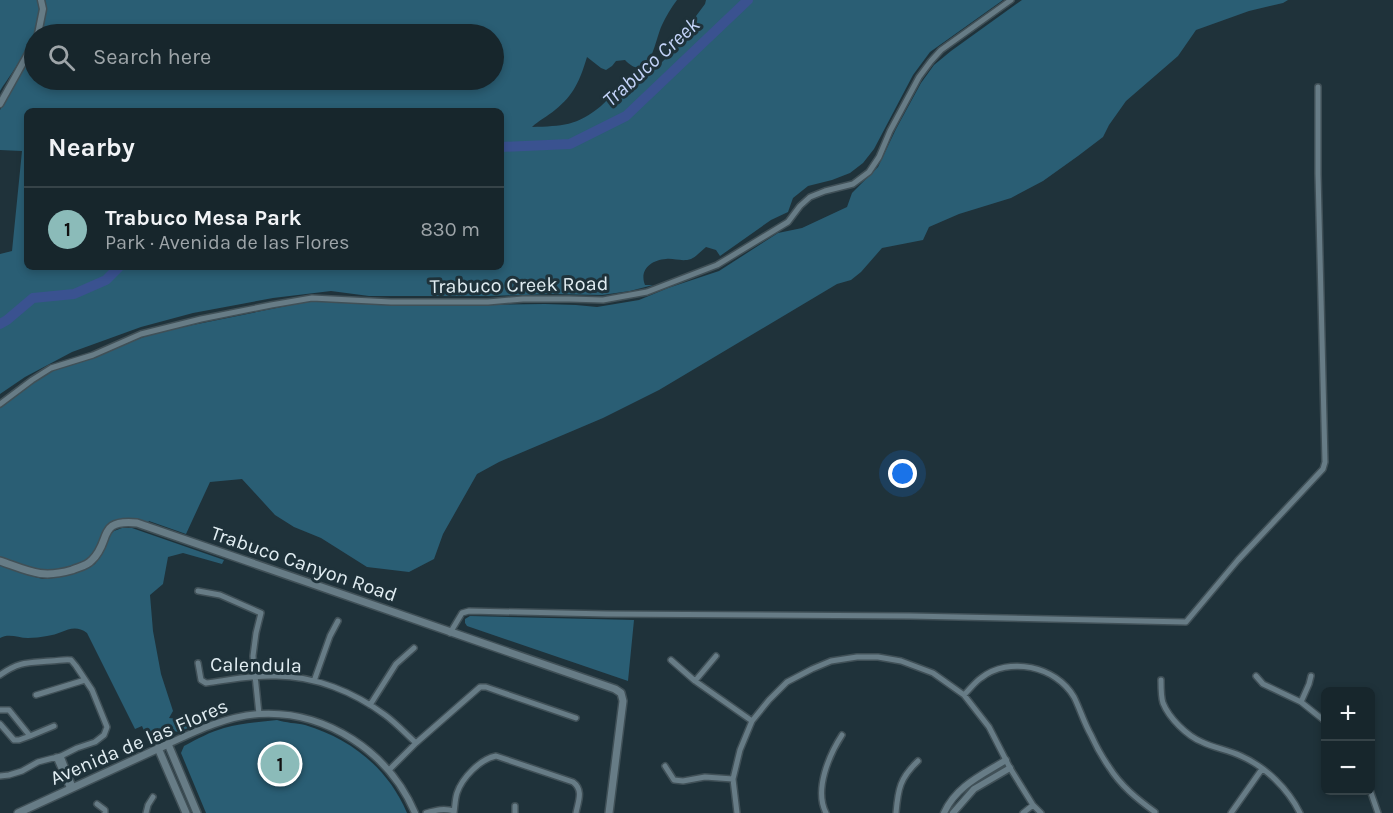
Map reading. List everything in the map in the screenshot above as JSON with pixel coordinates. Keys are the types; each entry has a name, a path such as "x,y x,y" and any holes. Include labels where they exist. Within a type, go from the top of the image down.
{"main road":[{"name":"Trabuco Canyon Road","path":"0,561 44,575 64,572 91,561 98,552 106,532 112,526 123,522 137,523 615,689 621,693 623,701 609,813"},
{"name":"Avenida de las Flores","path":"18,813 168,744"},
{"path":"168,744 197,813"},
{"path":"158,748 186,813"}],"street":[{"path":"40,24 43,9 41,0"},
{"name":"Trabuco Creek Road","path":"0,404 51,368 93,355 141,334 211,317 312,298 391,302 603,300 647,292 717,266 788,222 810,197 853,184 869,172 879,157 914,86 931,61 941,50 1011,0"},
{"path":"0,104 24,61"},
{"path":"450,633 462,613 469,611 1186,622 1238,560 1323,469 1325,462 1318,87"},
{"path":"198,591 220,595 261,613 253,656 259,714"},
{"path":"314,681 330,636 338,621"},
{"path":"370,705 396,664 414,648"},
{"path":"695,681 716,656"},
{"path":"737,813 733,779 740,750 752,721 787,682 831,661 857,657 878,657 901,661 933,673 964,694 989,727 1010,768 1033,805 1041,813"},
{"path":"0,675 21,663 71,660 92,690 107,728 106,732 95,742 77,747 58,757 46,759 22,771 0,776"},
{"path":"671,660 695,681 752,721"},
{"name":"Calendula","path":"198,663 201,680 206,683 255,676 276,676 314,681 337,688 386,716 416,743"},
{"path":"964,694 981,678 996,669 1010,666 1033,667 1056,678 1073,695 1091,736 1110,769 1134,797 1155,812"},
{"path":"1256,676 1263,684 1300,702 1321,718"},
{"path":"1300,702 1311,676"},
{"path":"36,695 85,680"},
{"path":"1161,680 1162,702 1175,723 1199,741 1243,757 1262,769 1281,784 1300,813"},
{"path":"389,770 416,743 483,686 576,718"},
{"path":"0,710 9,710 30,736"},
{"name":"Avenida de las Flores","path":"168,744 232,719 259,714 302,717 349,737 377,757 404,791 415,813"},
{"path":"0,724 14,740 54,726"},
{"path":"826,813 822,807 825,770 842,735"},
{"path":"426,813 446,809 454,812 462,784 478,766 496,756 578,785 580,794 576,813"},
{"path":"58,757 72,788"},
{"path":"944,813 967,783 1006,760"},
{"path":"896,813 900,785 918,761"},
{"path":"665,766 674,780 683,781 705,777 733,779"},
{"path":"953,813 974,789 1010,768"},
{"path":"1232,813 1262,769"},
{"path":"1372,795 1378,813"},
{"path":"146,813 153,797"},
{"path":"97,804 105,810 105,813"},
{"path":"1023,813 1033,805"}],"shaded area":[{"path":"0,0 38,0 37,24 24,24 24,54 0,91"},
{"path":"44,0 677,0 659,32 646,64 633,67 625,60 616,61 606,70 587,57 572,93 555,110 532,127 569,124 584,118 601,106 621,84 661,63 675,47 706,0 1003,0 930,52 913,75 874,149 863,163 850,173 808,186 793,198 788,212 771,220 720,256 716,250 706,247 691,259 656,261 645,270 644,275 645,285 653,285 602,295 369,296 331,291 273,298 193,313 141,327 72,352 25,377 0,394 0,254 12,251 22,151 0,150 0,110 24,67 24,90 504,90 504,24 43,24 46,8"},
{"path":"1022,0 1288,0 1196,30 1178,56 1126,101 1103,137 1043,181 1011,198 959,214 929,227 923,240 882,248 851,280 837,284 659,390 603,418 499,462 477,474 443,534 434,559 409,572 367,567 321,538 294,527 275,515 242,479 210,482 186,534 149,521 147,524 126,519 109,525 91,556 84,562 71,567 48,572 35,571 0,558 0,408 49,371 158,332 316,300 408,306 545,304 597,307 639,300 719,271 778,233 802,228 847,207 852,193 878,167 921,83 934,65"},
{"path":"122,528 132,528 224,560 222,564 183,553 168,557 163,584 150,595 153,631 161,674 173,711 169,718 178,719 188,728 178,732 170,730 148,740 142,726 135,729 87,633 72,629 40,637 0,638 0,564 43,579 81,570 95,564 111,534"},
{"path":"470,616 634,620 628,681 467,626 465,619"},
{"path":"277,720 322,731 338,738 366,757 390,782 407,813 206,813 181,753 184,746 224,728"}],"waterway":[{"name":"Trabuco Creek","path":"504,147 570,144 626,116 748,0"},
{"name":"Trabuco Creek","path":"0,324 33,298 74,294 106,280 116,270"}],"place":[{"name":"Trabuco Mesa Park","path":"280,764"}]}
